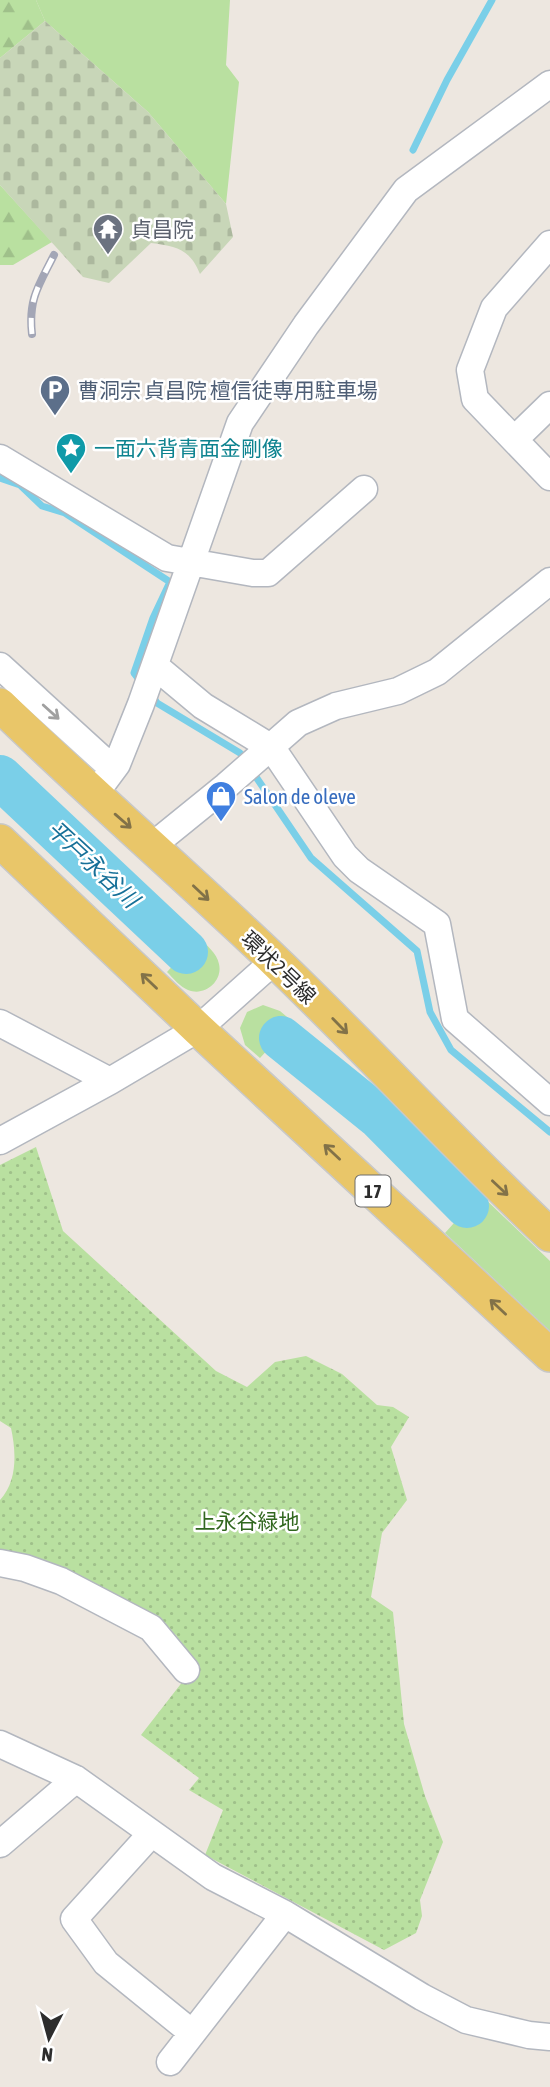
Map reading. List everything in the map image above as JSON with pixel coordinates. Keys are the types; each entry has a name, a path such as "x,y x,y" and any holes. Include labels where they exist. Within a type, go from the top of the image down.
{"main road":[{"name":"環状2号線","path":"0,705 275,961 450,1140 550,1235"},
{"name":"17","path":"0,841 198,1029 550,1355"}],"street":[{"path":"94,795 117,764 240,423 306,325 406,190 550,84"},
{"path":"550,244 494,308 470,370 475,399 550,477"},
{"path":"515,439 550,405"},
{"path":"0,458 167,558 253,573 268,573 364,489"},
{"path":"152,846 242,773 298,723 336,706 398,691 437,672 550,581"},
{"path":"0,666 113,769"},
{"path":"148,684 203,706 269,750 345,856 359,870 437,924 455,1019 550,1102"},
{"path":"0,1141 198,1029 275,961"},
{"path":"0,1023 110,1081"},
{"path":"0,1563 25,1568 61,1581 151,1628 186,1670"},
{"path":"0,1744 76,1779 213,1877 285,1914 401,1985 466,2020 529,2035 550,2037"},
{"path":"0,1844 76,1779"},
{"path":"151,1834 74,1920 106,1963 191,2032"},
{"path":"170,2062 285,1914"}],"green space":[{"path":"0,0 36,0 45,21 0,58"},
{"path":"36,0 230,0 226,65 239,82 226,204 148,112 45,21"},
{"path":"45,21 148,112 226,204 233,237 200,274 192,259 181,250 151,243 109,283 83,277 0,185 0,58"},
{"path":"0,185 52,242 13,265 0,265"},
{"path":"199,937 216,956 220,970 211,986 194,992 182,987 167,972"},
{"path":"263,1005 280,1011 293,1022 260,1058 245,1045 240,1028 247,1012"},
{"name":"上永谷緑地","path":"36,1147 63,1231 216,1371 247,1387 275,1362 306,1356 342,1374 377,1405 393,1407 409,1417 391,1447 407,1500 382,1533 371,1597 393,1612 404,1724 425,1796 443,1842 420,1900 422,1916 416,1933 384,1950 205,1855 223,1810 189,1790 199,1778 141,1735 194,1667 176,1635 93,1589 0,1555 0,1500 13,1475 14,1446 11,1428 0,1421 0,1165"},
{"path":"480,1194 550,1261 550,1331 445,1233"}],"waterway":[{"path":"413,150 447,80 492,0"},
{"path":"0,478 20,485 42,506 65,513 170,582 153,618 134,673 141,682"},
{"path":"151,694 157,703 240,753 246,761"},
{"path":"252,771 311,858 417,951 430,1012 451,1050 550,1132"},
{"name":"平戸永谷川","path":"0,777 186,952"},
{"name":"平戸永谷川","path":"281,1038 380,1118 467,1206"}],"railway":[{"path":"32,334 33,302 54,255"}],"place":[{"name":"貞昌院","path":"108,256"},
{"name":"曹洞宗 貞昌院 檀信徒専用駐車場","path":"55,417"},
{"name":"一面六背青面金剛像","path":"71,475"},
{"name":"Salon de oleve","path":"221,823"}]}
